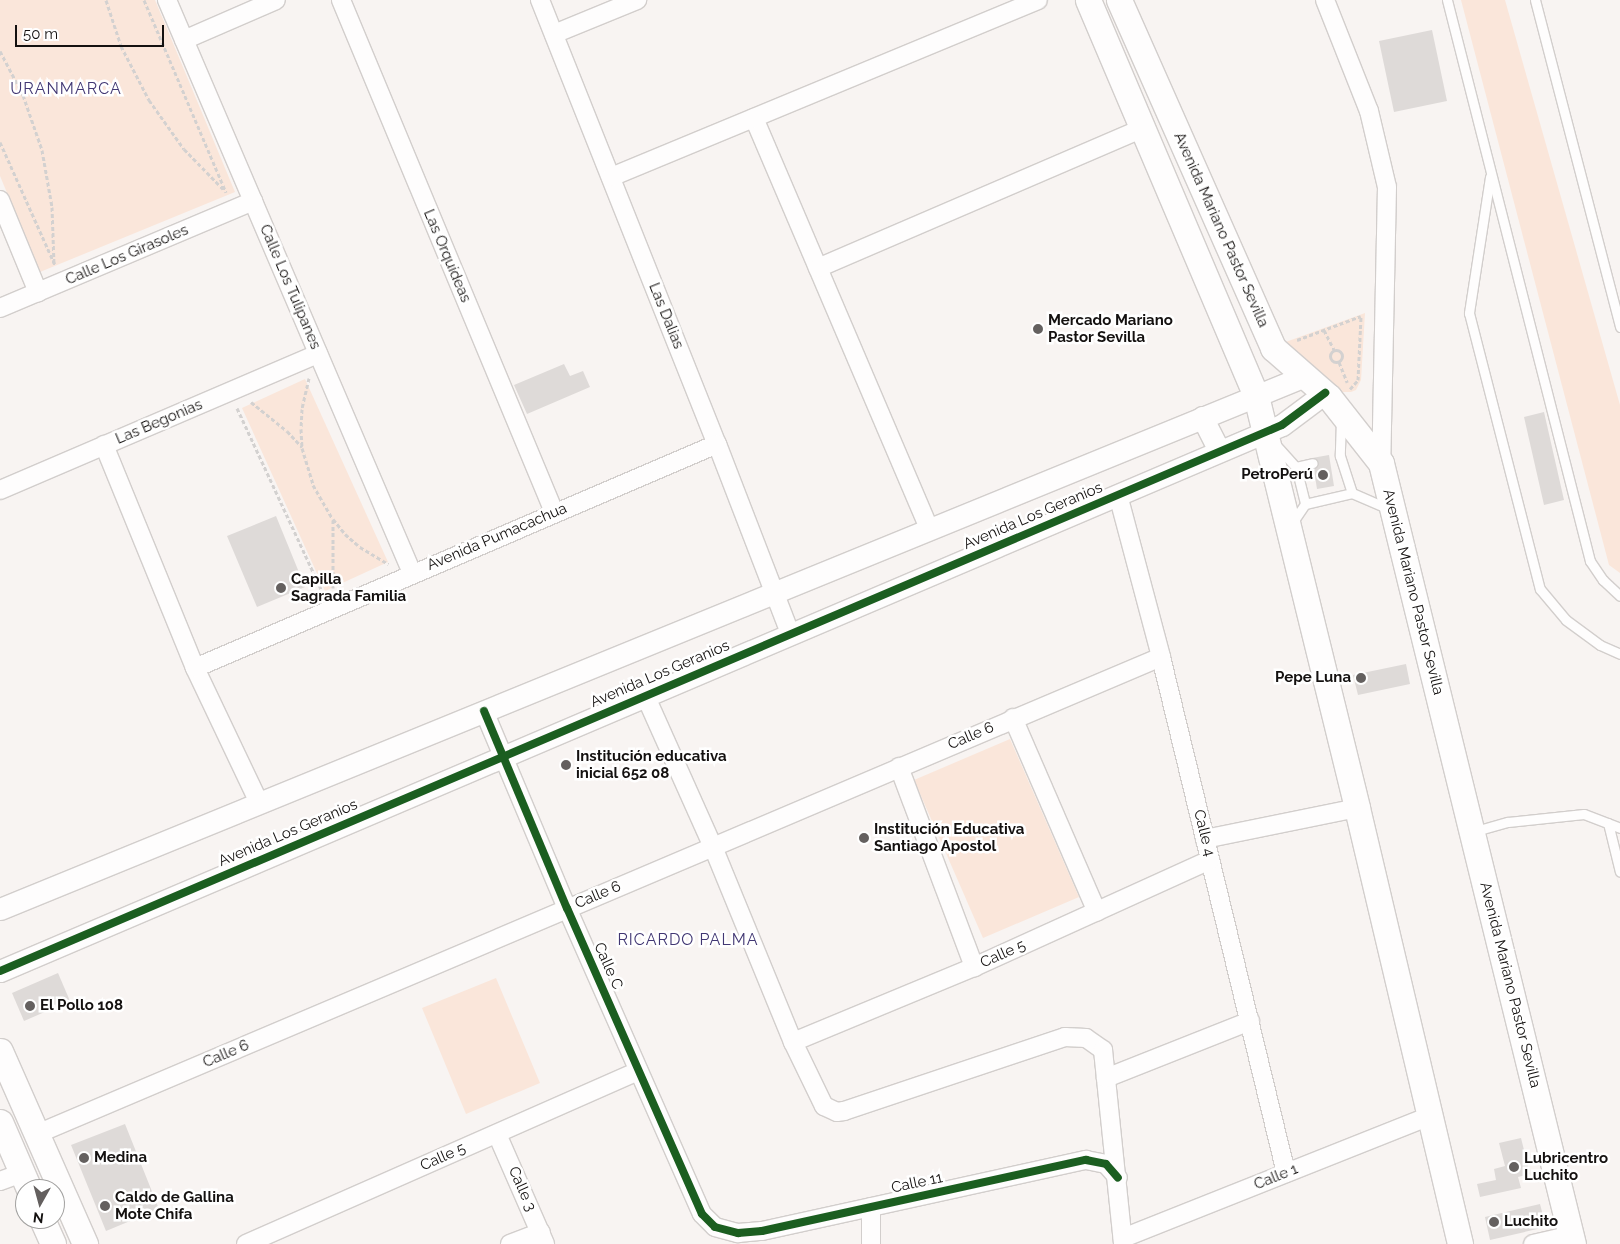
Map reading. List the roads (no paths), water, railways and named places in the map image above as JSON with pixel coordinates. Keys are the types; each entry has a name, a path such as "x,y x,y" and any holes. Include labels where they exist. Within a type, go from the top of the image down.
{"main road":[{"name":"Avenida Mariano Pastor Sevilla","path":"1088,0 1256,396 1357,808 1428,1116 1460,1244"},
{"name":"Avenida Mariano Pastor Sevilla","path":"1119,0 1273,348 1305,376 1340,396 1381,464 1572,1240"},
{"path":"0,1051 85,1244"},
{"path":"0,1122 16,1179"},
{"path":"46,1229 53,1244"}],"street":[{"name":"Calle Los Tulipanes","path":"167,0 412,573"},
{"path":"184,40 276,0"},
{"name":"Las Orquídeas","path":"341,0 554,512"},
{"name":"Las Dalias","path":"540,0 717,444 790,633"},
{"path":"554,34 637,0"},
{"path":"611,177 1038,0"},
{"path":"1325,0 1369,111 1387,187 1381,464"},
{"path":"754,118 929,529"},
{"path":"818,268 1143,128"},
{"path":"0,200 38,292"},
{"name":"Calle Los Girasoles","path":"0,308 253,201"},
{"name":"Las Begonias","path":"0,490 318,354"},
{"name":"Avenida Los Geranios","path":"0,909 1305,376"},
{"name":"Avenida Los Geranios","path":"0,971 790,633 1265,433 1340,396"},
{"path":"1202,417 1219,452"},
{"name":"Avenida Pumacachua","path":"195,668 554,512 717,444"},
{"path":"104,445 195,668 259,804"},
{"name":"Calle 4","path":"1118,495 1161,657 1286,1173"},
{"name":"Calle 6","path":"37,1134 1013,718 1161,657"},
{"path":"645,695 712,847 793,1042 824,1106 836,1112 853,1108 1065,1037 1086,1038 1103,1050 1118,1178 1123,1241"},
{"name":"Calle C","path":"484,711 567,908 702,1214 716,1235"},
{"path":"1013,718 1097,912"},
{"path":"899,767 974,967"},
{"path":"1205,840 1357,808"},
{"name":"Calle 5","path":"793,1042 974,967 1210,860"},
{"path":"1106,1078 1250,1021"},
{"name":"Calle 5","path":"246,1244 640,1071"},
{"name":"Calle 1","path":"1123,1241 1428,1116"},
{"name":"Calle 3","path":"497,1134 543,1238"},
{"name":"Calle 11","path":"716,1235 762,1231 1086,1160 1106,1164 1118,1178"},
{"path":"871,1207 871,1244"},
{"path":"510,1244 543,1238"},
{"path":"1533,1244 1572,1240"}],"lane":[{"path":"1448,0 1590,561 1603,580 1620,596"},
{"path":"1535,0 1620,327"},
{"path":"1491,172 1469,313 1540,589 1566,620 1600,646 1620,654"},
{"path":"1340,396 1340,456 1352,493"},
{"path":"1265,433 1296,467 1305,504"},
{"path":"1330,459 1340,456"},
{"path":"1296,467 1312,463"},
{"path":"1288,528 1305,504 1352,493 1393,512"},
{"path":"1472,832 1508,822 1584,814 1620,828"},
{"path":"1608,822 1620,872"}],"place":[{"name":"Mercado Mariano Pastor Sevilla","path":"1038,329"},
{"name":"PetroPerú","path":"1323,475"},
{"name":"Capilla Sagrada Familia","path":"281,588"},
{"name":"Pepe Luna","path":"1361,678"},
{"name":"Institución educativa inicial 652 08","path":"566,765"},
{"name":"Institución Educativa Santiago Apostol","path":"864,838"},
{"name":"El Pollo 108","path":"30,1006"},
{"name":"Medina","path":"84,1158"},
{"name":"Lubricentro Luchito","path":"1514,1167"},
{"name":"Caldo de Gallina Mote Chifa","path":"105,1206"},
{"name":"Luchito","path":"1494,1222"}],"district":[{"name":"URANMARCA","path":"66,89"},
{"name":"RICARDO PALMA","path":"688,940"}]}
